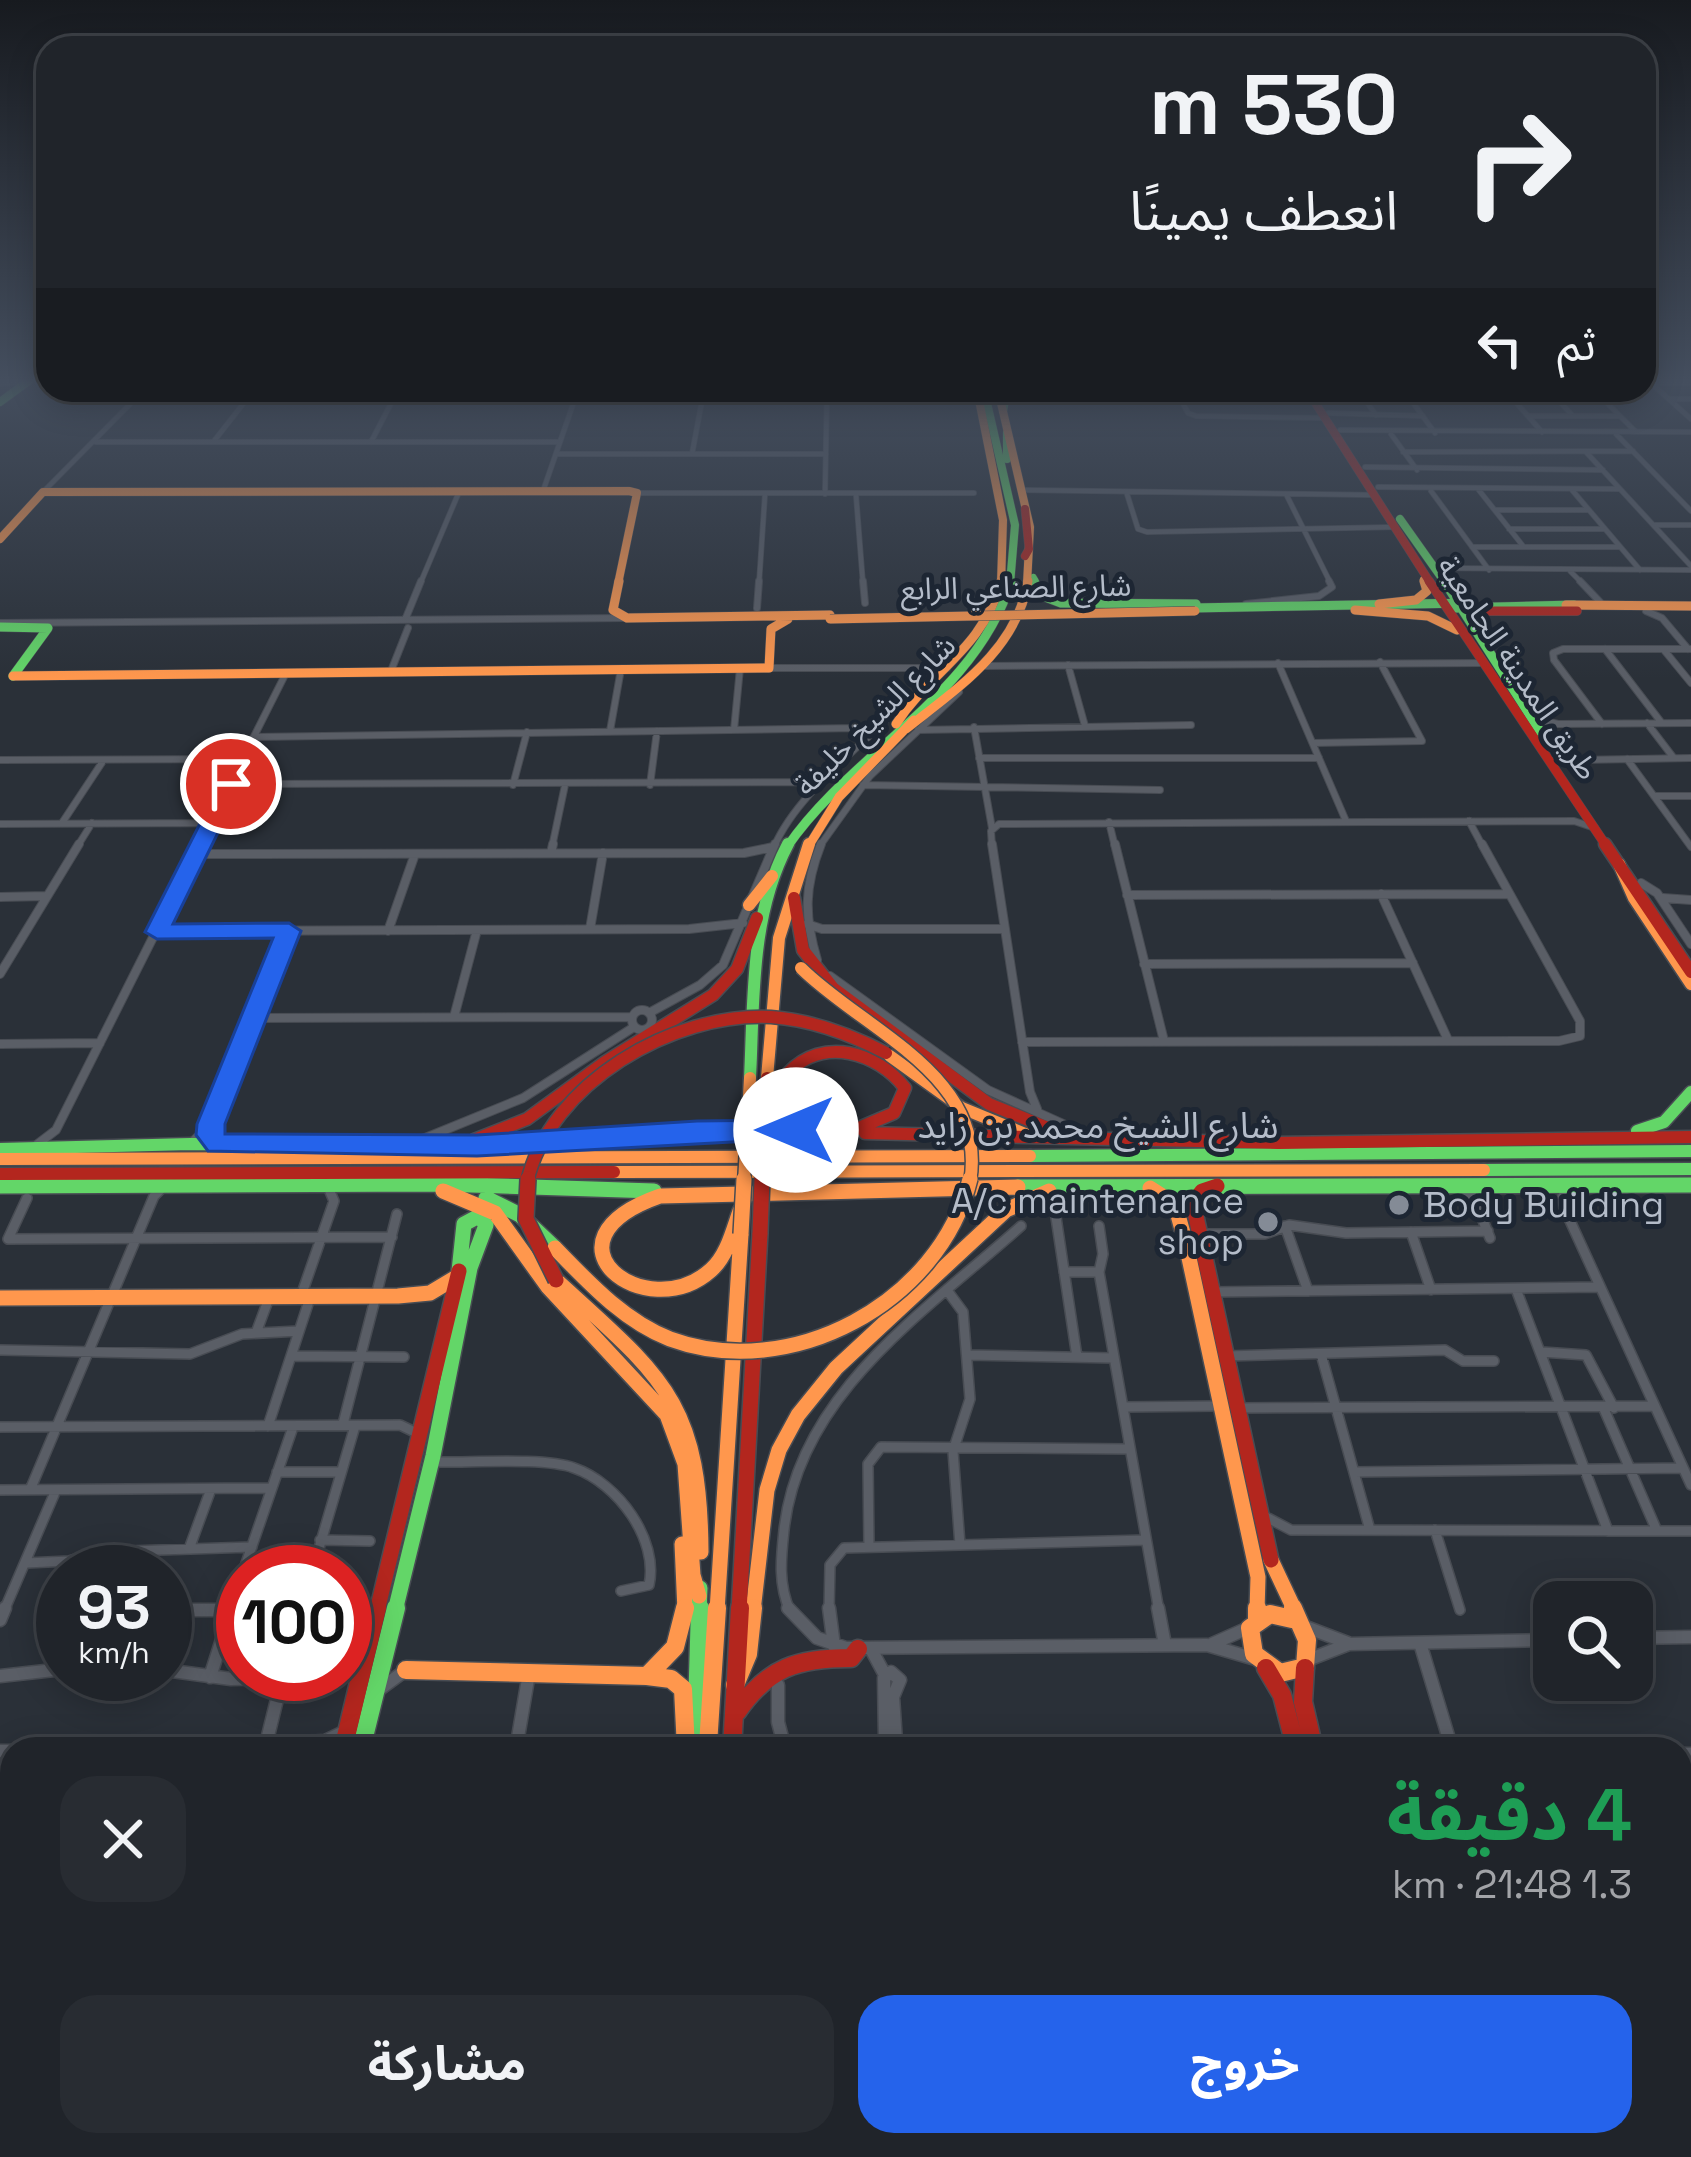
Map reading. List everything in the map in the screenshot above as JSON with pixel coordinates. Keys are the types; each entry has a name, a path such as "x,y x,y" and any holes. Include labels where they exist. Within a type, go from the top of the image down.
{"main road":[{"path":"997,478 1008,556"},
{"name":"شارع الشيخ خليفة","path":"736,1233 743,1203 770,869 865,736 906,728 1002,613 1016,565 1001,478"},
{"name":"شارع الشيخ خليفة","path":"735,1685 776,932 800,859 840,796 1000,635 1019,598 1025,556 1010,478"},
{"path":"906,728 982,667 1012,630 1033,577 1036,552 1018,478"},
{"name":"طريق المدينة الجامعية","path":"1368,478 1437,572 1470,641 1536,724 1691,958"},
{"name":"طريق المدينة الجامعية","path":"1373,478 1396,527 1437,572"},
{"path":"0,539 43,492 637,493 613,610 627,618"},
{"path":"1025,508 1029,549 1025,556"},
{"path":"906,728 928,685 992,616 1002,595 1009,521"},
{"path":"1379,604 1425,594 1437,572"},
{"path":"1437,572 1468,598 1518,607 1665,614 1691,608"},
{"path":"1437,572 1484,656"},
{"path":"1033,577 1040,595 1066,604 1292,608"},
{"path":"1359,610 1582,603"},
{"path":"1404,608 1582,603 1691,608"},
{"name":"شارع الصناعي الرابع","path":"627,618 1379,604 1404,608"},
{"path":"1484,656 1485,619 1518,607"},
{"path":"1012,630 1044,616 1292,608"},
{"name":"شارع الصناعي الرابع","path":"1292,608 1404,608"},
{"path":"1404,608 1454,608"},
{"path":"1359,610 1435,617 1470,641"},
{"name":"شارع الصناعي الرابع","path":"769,668 771,629 786,620 830,617"},
{"path":"0,625 48,628 7,676"},
{"name":"طريق المدينة الجامعية","path":"1484,656 1580,817 1597,829 1691,972"},
{"path":"7,676 769,668"},
{"path":"405,1185 490,1199 533,1225 596,1292 635,1322 670,1339 721,1350 777,1348 836,1334 884,1306 921,1272 949,1235 967,1196 973,1156 968,1127 935,1077 822,992 801,968 790,937 800,859"},
{"path":"1619,864 1634,898 1691,984"},
{"path":"749,904 770,869"},
{"path":"794,898 803,950 826,982 977,1096 1096,1144"},
{"path":"444,1146 496,1133 527,1119 605,1061 706,1000 737,969 761,908 769,901"},
{"path":"703,1737 697,1717 702,1478 690,1427 662,1382 541,1261 527,1230 526,1178 538,1147 559,1117 617,1064 687,1029 752,1018 830,1027 886,1053 976,1116 1062,1144"},
{"path":"0,1146 444,1146 697,1131 864,1129 884,1123 903,1104 903,1081 878,1060 842,1052 795,1066 765,1126"},
{"path":"977,1083 1016,1110"},
{"path":"1425,1144 1643,1131 1664,1122 1691,1092"},
{"path":"796,1130 1062,1144 1425,1144 1691,1137"},
{"path":"775,1152 948,1138"},
{"name":"شارع الشيخ محمد بن زايد","path":"0,1159 775,1152 1241,1158 1691,1151"},
{"name":"شارع الشيخ محمد بن زايد","path":"0,1174 1691,1169"},
{"path":"1381,1173 1520,1185"},
{"path":"0,1186 405,1185 699,1194 1132,1184 1691,1185"},
{"path":"1132,1184 1172,1199 1206,1275 1279,1591 1310,1637 1303,1702 1311,1737"},
{"path":"405,1185 462,1196 495,1213 548,1287 661,1407 680,1442 694,1580 700,1596"},
{"path":"732,1737 735,1685 748,1654 767,1490 779,1450 797,1415 836,1369 1006,1210 1039,1193 1077,1185"},
{"path":"1225,1185 1202,1191 1194,1199 1192,1239 1258,1577 1249,1641 1282,1695 1292,1737"},
{"path":"699,1194 648,1199 617,1215 602,1239 602,1256 609,1271 624,1284 645,1291 680,1289 710,1271 736,1233"},
{"path":"346,1737 422,1435 452,1303 464,1224 471,1217 482,1217 486,1225 470,1268 431,1462 365,1737"},
{"path":"708,1737 736,1233"},
{"path":"0,1298 378,1297 428,1294 446,1288 455,1278"},
{"path":"428,1294 452,1303"},
{"path":"627,1369 665,1429 680,1485 683,1638 674,1655 647,1676"},
{"path":"421,1496 418,1485 434,1410 429,1402"},
{"path":"1255,1621 1277,1614 1296,1621"},
{"path":"733,1720 754,1683 774,1665 791,1659 851,1658 864,1649"},
{"path":"1262,1664 1287,1674 1308,1663"},
{"path":"406,1670 671,1679 683,1689 685,1737"}],"street":[{"path":"43,492 58,478"},
{"path":"543,491 548,478"},
{"path":"825,478 825,494"},
{"path":"1510,478 1520,489"},
{"path":"1610,478 1691,568"},
{"path":"1659,478 1691,511"},
{"path":"1478,489 1524,547"},
{"path":"1571,489 1640,570"},
{"path":"1021,490 1286,494 1621,489"},
{"path":"1430,490 1490,571"},
{"path":"391,671 458,492"},
{"path":"637,493 974,493"},
{"path":"1025,508 1028,495 1044,493"},
{"path":"757,608 765,494"},
{"path":"856,494 865,603"},
{"path":"1127,494 1144,532 1396,527"},
{"path":"1244,604 1313,597 1330,590 1333,580 1286,494"},
{"path":"1495,510 1589,510"},
{"path":"1654,525 1691,525"},
{"path":"1509,529 1605,529"},
{"path":"1549,529 1564,547"},
{"path":"1472,547 1620,547"},
{"path":"1674,547 1691,547"},
{"path":"1437,572 1691,568"},
{"path":"1569,570 1582,603"},
{"path":"1665,614 1690,649"},
{"path":"0,625 627,618"},
{"path":"1605,649 1662,723"},
{"path":"1663,649 1691,683"},
{"path":"1601,724 1554,660 1559,652 1690,649"},
{"path":"977,1083 826,973 807,936 806,893 815,857 906,728 929,720 982,667 1381,662 1484,656"},
{"path":"1312,743 1422,740 1381,662"},
{"path":"1278,663 1346,821"},
{"path":"1068,665 1085,726"},
{"path":"734,730 740,668"},
{"path":"769,668 947,668"},
{"path":"610,731 621,669"},
{"path":"35,1146 56,1130 286,673"},
{"path":"745,853 770,869 773,847 821,782 865,736 928,685"},
{"path":"929,720 943,728"},
{"path":"1536,724 1691,723"},
{"path":"1536,724 1558,724"},
{"path":"1647,724 1674,758"},
{"path":"906,728 1191,725"},
{"path":"974,727 1030,1092 1040,1113"},
{"path":"255,737 734,730 865,736"},
{"path":"650,785 657,731"},
{"path":"513,785 526,732"},
{"path":"1555,753 1578,760 1691,758"},
{"path":"979,758 1319,758"},
{"path":"0,760 244,759"},
{"path":"1627,759 1687,834 1691,847"},
{"path":"61,824 104,760"},
{"path":"1564,766 1578,760"},
{"path":"870,777 882,785"},
{"path":"231,784 821,782"},
{"path":"796,784 810,795"},
{"path":"551,853 565,785"},
{"path":"862,785 1160,790"},
{"path":"1654,796 1691,796"},
{"path":"992,828 1004,822 1580,817"},
{"path":"1108,821 1164,1041"},
{"path":"1022,1042 1568,1040 1583,1031 1469,821"},
{"path":"0,824 212,823"},
{"path":"2,969 92,824"},
{"path":"196,854 745,853 773,847"},
{"path":"590,928 603,853"},
{"path":"388,931 415,854"},
{"path":"1642,883 1665,900 1691,944"},
{"path":"1382,894 1448,1041"},
{"path":"1127,895 1509,894"},
{"path":"0,897 47,896"},
{"path":"1665,900 1691,900"},
{"path":"237,1144 422,1140 535,1091 633,1022 709,979 729,958 749,904"},
{"path":"157,932 725,928 743,923"},
{"path":"805,924 822,929 1004,929"},
{"path":"725,928 738,936"},
{"path":"807,936 822,929"},
{"path":"454,1017 477,930"},
{"path":"218,1144 210,1135 211,1124 289,931"},
{"path":"1144,964 1413,963"},
{"path":"253,1018 454,1017 652,1024 654,1017 649,1013"},
{"path":"0,1044 100,1043"},
{"path":"1016,1110 1030,1092"},
{"path":"1016,1110 1040,1113 1091,1136 1217,1142"},
{"path":"190,1144 211,1124"},
{"path":"56,1130 63,1144"},
{"path":"1574,1184 1561,1197 1691,1485"},
{"path":"1192,1239 1265,1234 1285,1226 1317,1226 1346,1233 1489,1234 1473,1195 1458,1186"},
{"path":"31,1490 154,1196 163,1187"},
{"path":"268,1427 334,1201 328,1187"},
{"path":"27,1198 8,1239 392,1237"},
{"path":"1054,1204 1077,1357"},
{"path":"319,1545 397,1214"},
{"path":"1021,1226 838,1397 813,1431 788,1497 781,1589 788,1610 802,1628 833,1646 864,1649 1207,1645 1228,1640 1255,1621"},
{"path":"1099,1226 1103,1254 1099,1272 1165,1645"},
{"path":"1285,1226 1308,1291"},
{"path":"1411,1232 1432,1290"},
{"path":"1064,1272 1099,1272"},
{"path":"1516,1288 1607,1531"},
{"path":"1210,1292 1600,1288"},
{"path":"949,1293 962,1308 970,1405 953,1446 960,1545"},
{"path":"256,1333 269,1297"},
{"path":"0,1350 195,1353 256,1333 299,1331"},
{"path":"1225,1357 1445,1350 1463,1361 1494,1360"},
{"path":"1542,1352 1586,1355 1657,1532"},
{"path":"1321,1354 1370,1530"},
{"path":"967,1355 1114,1358"},
{"path":"291,1356 404,1357"},
{"path":"400,1425 429,1402"},
{"path":"1123,1407 1221,1406"},
{"path":"1236,1408 1654,1406"},
{"path":"0,1427 400,1425 422,1435"},
{"path":"253,1545 293,1426"},
{"path":"869,1547 872,1454 893,1445 1130,1449"},
{"path":"431,1462 570,1466 589,1473 651,1548 649,1585 621,1591"},
{"path":"1354,1472 1683,1468"},
{"path":"277,1472 339,1472"},
{"path":"0,1490 272,1488"},
{"path":"190,1545 211,1489"},
{"path":"0,1620 56,1490"},
{"path":"1263,1515 1291,1530 1691,1532"},
{"path":"1269,1544 1291,1530"},
{"path":"1436,1530 1460,1610"},
{"path":"320,1540 370,1541"},
{"path":"833,1646 829,1562 838,1550 1146,1540"},
{"path":"26,1563 36,1562"},
{"path":"1296,1621 1349,1644"},
{"path":"1653,1638 1691,1637"},
{"path":"1308,1663 1349,1644 1533,1640"},
{"path":"1420,1643 1448,1737"},
{"path":"1207,1645 1262,1664"},
{"path":"864,1649 886,1675 894,1672 900,1680 893,1697 895,1737"},
{"path":"210,1677 216,1657"},
{"path":"374,1694 406,1670 383,1660"},
{"path":"192,1671 216,1677"},
{"path":"0,1676 36,1672"},
{"path":"518,1737 529,1672"},
{"path":"777,1737 778,1685"},
{"path":"268,1737 277,1701"},
{"path":"333,1737 348,1730"}],"traffic: fast":[{"path":"750,1078 759,930 774,872 812,811 950,681 1003,609 1016,547 1007,478"},
{"path":"1400,519 1477,629 1547,742"},
{"path":"1033,578 1040,595 1061,603 1196,604"},
{"path":"1193,608 1468,603"},
{"path":"1456,608 1574,605"},
{"path":"0,627 48,628 13,676"},
{"path":"1637,1131 1664,1122 1691,1092"},
{"path":"0,1149 190,1144 477,1146 697,1131 854,1130"},
{"path":"1030,1156 1691,1151"},
{"path":"1484,1170 1691,1169"},
{"path":"0,1186 440,1184 654,1191"},
{"path":"1018,1187 1691,1185"},
{"path":"486,1198 520,1215 555,1248"},
{"path":"364,1737 433,1456 470,1268 486,1225 479,1216 464,1224 459,1271"},
{"path":"700,1588 697,1709 703,1737"}],"traffic: slow":[{"path":"896,724 973,643 991,614 1005,552 996,478"},
{"path":"906,729 962,685 992,656 1014,625 1031,560 1020,478"},
{"path":"0,539 43,492 629,491 637,493 613,610 627,618 830,615"},
{"path":"1379,604 1416,600 1427,591 1424,580"},
{"path":"1566,605 1691,606"},
{"path":"1355,610 1428,616 1457,630"},
{"path":"830,619 1195,611"},
{"path":"13,676 769,668 771,629 788,619"},
{"path":"767,1078 774,972 797,871 839,797 914,720"},
{"path":"1619,864 1634,898 1691,984"},
{"path":"749,905 772,876"},
{"path":"555,1248 598,1292 648,1329 686,1344 726,1351 765,1350 838,1331 902,1289 929,1261 967,1193 973,1156 969,1131 957,1104 939,1081 801,968"},
{"path":"890,1056 962,1108 1030,1136"},
{"path":"741,1234 750,1078"},
{"path":"0,1159 1030,1156"},
{"path":"614,1172 1484,1170"},
{"path":"740,1211 720,1258 692,1283 652,1290 634,1286 606,1265 602,1249 609,1223 629,1208 660,1196 1018,1187"},
{"path":"1150,1188 1175,1204 1186,1244 1258,1577 1257,1619"},
{"path":"443,1191 495,1213 548,1287 667,1415 685,1464 693,1575 699,1596"},
{"path":"735,1685 748,1654 767,1490 779,1450 798,1415 836,1368 1006,1210 1049,1191"},
{"path":"709,1737 741,1234"},
{"path":"0,1298 398,1296 430,1293 455,1278"},
{"path":"556,1280 624,1342 670,1395 695,1458 701,1552"},
{"path":"647,1676 675,1647 681,1633 685,1602 682,1544"},
{"path":"1271,1560 1307,1640 1305,1667 1280,1673 1254,1654 1250,1628 1270,1614 1292,1619"},
{"path":"406,1670 647,1676"},
{"path":"647,1676 671,1679 683,1689 685,1737"}],"traffic: jam":[{"path":"1363,478 1691,972"},
{"path":"1025,509 1029,549 1025,556"},
{"path":"1490,611 1577,611"},
{"path":"794,898 803,950 833,988 989,1104 1070,1137"},
{"path":"474,1140 527,1119 605,1062 713,995 737,969 757,918"},
{"path":"556,1280 526,1219 524,1196 532,1160 550,1126 608,1070 681,1032 754,1017 823,1026 886,1053"},
{"path":"765,1126 788,1073 817,1055 850,1052 881,1064 905,1088 894,1113 854,1130"},
{"path":"760,1233 767,1078"},
{"path":"865,1133 1278,1143 1691,1137"},
{"path":"0,1174 614,1172"},
{"path":"1217,1186 1202,1191 1193,1203 1271,1560"},
{"path":"733,1737 760,1233"},
{"path":"346,1737 459,1271"},
{"path":"737,1712 760,1681 784,1665 851,1658 858,1649"},
{"path":"1266,1668 1282,1695 1293,1737"},
{"path":"1305,1668 1303,1702 1311,1737"}],"place":[{"name":"Body Building","path":"1399,1205"},
{"name":"A/c maintenance shop","path":"1268,1222"}],"route":[{"path":"231,784 157,932 289,931 211,1124 210,1135 218,1144 477,1146 697,1131 796,1130"}]}
